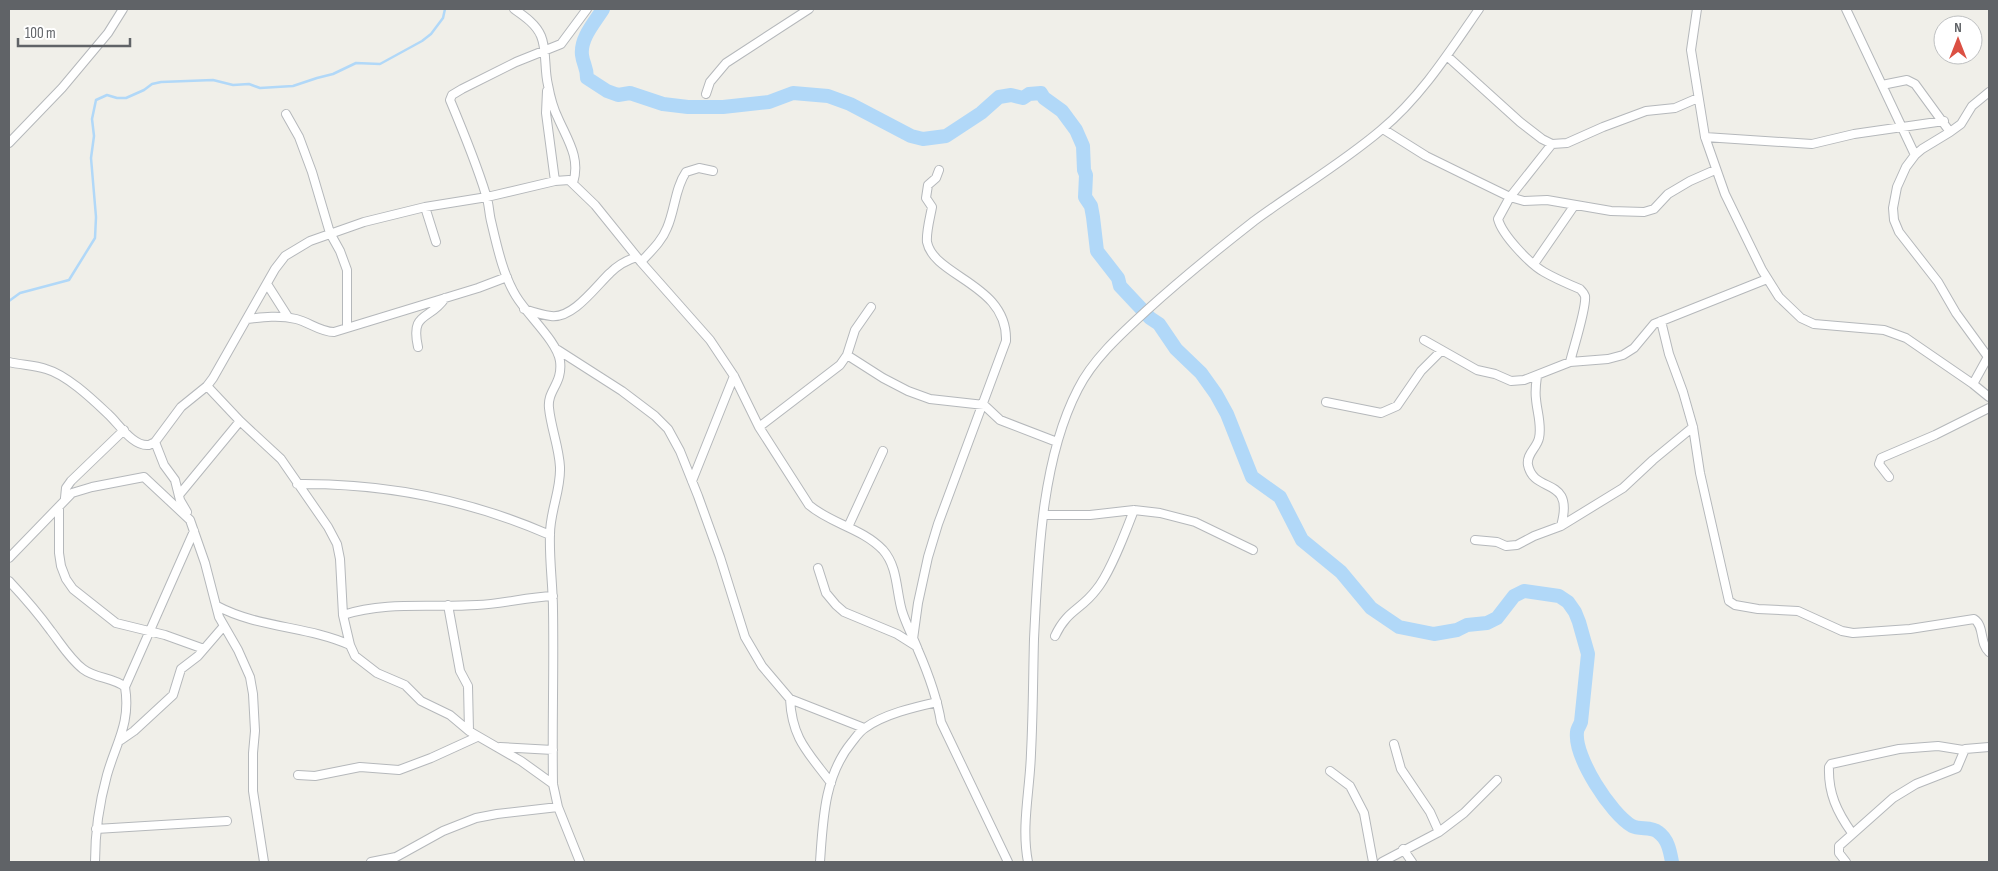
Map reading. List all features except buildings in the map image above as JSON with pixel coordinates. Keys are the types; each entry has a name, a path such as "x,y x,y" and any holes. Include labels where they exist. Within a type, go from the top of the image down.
{"street":[{"path":"9,143 62,88 108,33 123,9"},
{"path":"514,9 536,28 543,43 547,83 546,113 555,181"},
{"path":"587,9 561,44 516,62 462,89 450,98 474,156 487,197 491,220 507,277 524,310 558,350 622,391 668,429 680,451 692,481 720,557 745,637 762,666 790,699 864,728"},
{"path":"706,94 710,82 726,63 809,9"},
{"path":"1028,862 1025,844 1031,754 1032,686 1044,515 1057,442 1078,388 1109,347 1169,290 1255,220 1336,165 1383,129 1413,99 1448,56 1479,9"},
{"path":"1697,9 1691,50 1705,137 1725,194 1767,279 1779,297 1788,307 1814,324 1871,328 1893,332 1912,342 1989,397"},
{"path":"1846,9 1915,155"},
{"path":"1448,56 1520,122 1542,140 1552,144 1567,143 1646,111 1675,108 1698,98"},
{"path":"1882,85 1907,80 1911,81 1944,120 1950,132"},
{"path":"547,83 554,110 575,158 576,170 573,183"},
{"path":"1973,384 1989,356 1956,313 1938,282 1899,232 1894,220 1893,208 1897,187 1906,167 1915,155 1922,148 1962,124 1972,106 1989,92"},
{"path":"286,114 299,137 312,172 330,233 340,251 347,270 347,327"},
{"path":"1705,137 1812,144 1854,134 1944,120"},
{"path":"1383,129 1426,156 1510,197 1524,201 1553,201 1611,211 1644,212 1654,209 1668,194 1690,181 1715,170"},
{"path":"1552,144 1510,197 1498,219 1499,223 1523,254 1543,272 1580,289 1585,296 1584,308 1570,362"},
{"path":"524,310 552,317 566,313 592,294 609,273 626,261 639,259 661,239 667,228 679,187 686,172 699,168 713,171"},
{"path":"913,639 918,603 928,557 938,524 984,405 1006,341 1006,324 1003,315 986,295 940,262 930,250 927,241 932,207 926,198 928,185 936,178 939,170"},
{"path":"9,362 49,369 68,380 109,414 141,445 148,446 155,442 181,407 207,386 248,319 275,269 285,256 310,241 364,222 425,207 487,197 566,179 573,183 595,205 639,259 710,340 734,376 759,427 809,505 818,514 870,538 884,552 895,575 902,611 937,702 941,722 1008,862"},
{"path":"1534,264 1574,206"},
{"path":"425,207 436,242"},
{"path":"248,319 288,317 327,332 334,332 446,298 507,277"},
{"path":"1424,340 1477,370 1495,374 1511,381 1524,380 1570,362 1608,359 1623,355 1634,348 1654,324 1767,279"},
{"path":"267,284 288,317"},
{"path":"418,347 415,332 416,326 426,315 440,306 446,298"},
{"path":"759,427 828,375 847,355 855,330 871,307"},
{"path":"1661,321 1669,354 1693,427 1700,472 1728,598 1732,603 1758,608 1798,611 1842,631 1854,633 1910,629 1974,619 1979,623 1984,646 1989,652"},
{"path":"558,350 560,363 559,380 549,399 549,408 559,453 560,480 552,510 550,535 553,596 553,784 558,807 580,862"},
{"path":"1326,402 1381,413 1397,406 1421,370 1441,351"},
{"path":"847,355 888,380 923,396 943,402 984,405 1000,420 1057,442"},
{"path":"692,481 734,376"},
{"path":"1537,376 1535,397 1540,435 1538,443 1529,456 1528,467 1532,475 1554,488 1563,499 1564,514 1561,526"},
{"path":"207,386 280,459 319,512 336,544 342,575 343,615 350,645 360,661 377,673 405,686 421,701 450,715 469,731 521,761 553,784"},
{"path":"1889,478 1879,464 1881,458 1935,435 1989,408"},
{"path":"179,495 240,421"},
{"path":"1475,540 1497,542 1506,546 1517,545 1534,536 1561,526 1623,488 1693,427"},
{"path":"9,558 59,507 65,498 66,488 71,481 124,430"},
{"path":"95,862 96,829 106,778 120,740 126,714 126,687 149,630 194,532 194,521 185,508 175,480 164,465 155,442"},
{"path":"848,527 883,451"},
{"path":"65,498 80,490 144,478 190,520 223,627 238,650 250,677 255,731 253,791 264,862"},
{"path":"298,484 378,487 425,495 487,511 550,535"},
{"path":"59,507 59,553 61,566 66,579 73,589 116,623 149,630 204,649"},
{"path":"1044,515 1090,514 1134,510 1160,513 1195,522 1253,550"},
{"path":"1056,636 1067,616 1097,590 1111,564 1134,510"},
{"path":"818,568 826,593 836,606 844,612 897,634 917,647"},
{"path":"9,581 27,599 72,658 84,669 96,676 120,682 126,687"},
{"path":"343,615 372,607 477,605 536,596 553,596"},
{"path":"448,605 460,671 468,686 469,731"},
{"path":"217,606 250,619 320,635 350,645"},
{"path":"120,740 134,732 173,695 181,669 193,661 223,627"},
{"path":"790,699 791,718 797,737 831,783"},
{"path":"820,862 823,812 831,783 843,754 864,728 881,720 937,702"},
{"path":"298,775 315,776 360,767 399,770 431,758 477,736"},
{"path":"1394,744 1401,769 1430,812 1439,832"},
{"path":"1852,833 1842,818 1829,789 1829,767 1831,764 1899,749 1938,746 1963,750 1989,747"},
{"path":"498,747 553,750"},
{"path":"1846,862 1839,853 1838,848 1852,833 1884,806 1909,789 1957,768 1963,750"},
{"path":"1330,772 1350,786 1364,813 1373,862"},
{"path":"1382,862 1439,832 1464,813 1498,780"},
{"path":"371,862 396,857 443,831 476,818 558,807"},
{"path":"96,829 227,821"},
{"path":"1404,849 1412,862"}],"waterway":[{"path":"9,301 20,293 69,280 95,238 96,217 91,158 94,136 92,119 96,100 107,95 126,98 152,84 161,82 213,80 233,85 249,84 260,88 293,86 333,74 356,63 380,64 431,34 443,18 445,9"},
{"path":"603,9 583,42 582,55 587,78 607,91 618,95 630,93 663,104 688,107 723,107 769,102 793,93 828,96 850,104 911,136 923,139 946,136 981,113 999,97 1011,95 1023,98 1029,94 1041,93 1044,98 1062,111 1076,130 1083,146 1086,175 1085,197 1091,206 1097,251 1118,278 1120,286 1150,318 1159,324 1176,349 1201,373 1216,394 1227,414 1252,477 1280,497 1302,540 1341,572 1371,608 1399,627 1434,634 1457,630 1467,625 1487,623 1497,618 1514,596 1524,591 1559,596 1568,602 1579,622 1588,654 1581,722 1577,730 1581,756 1596,784 1614,810 1632,826 1652,829 1661,835 1668,846 1672,862"}]}
